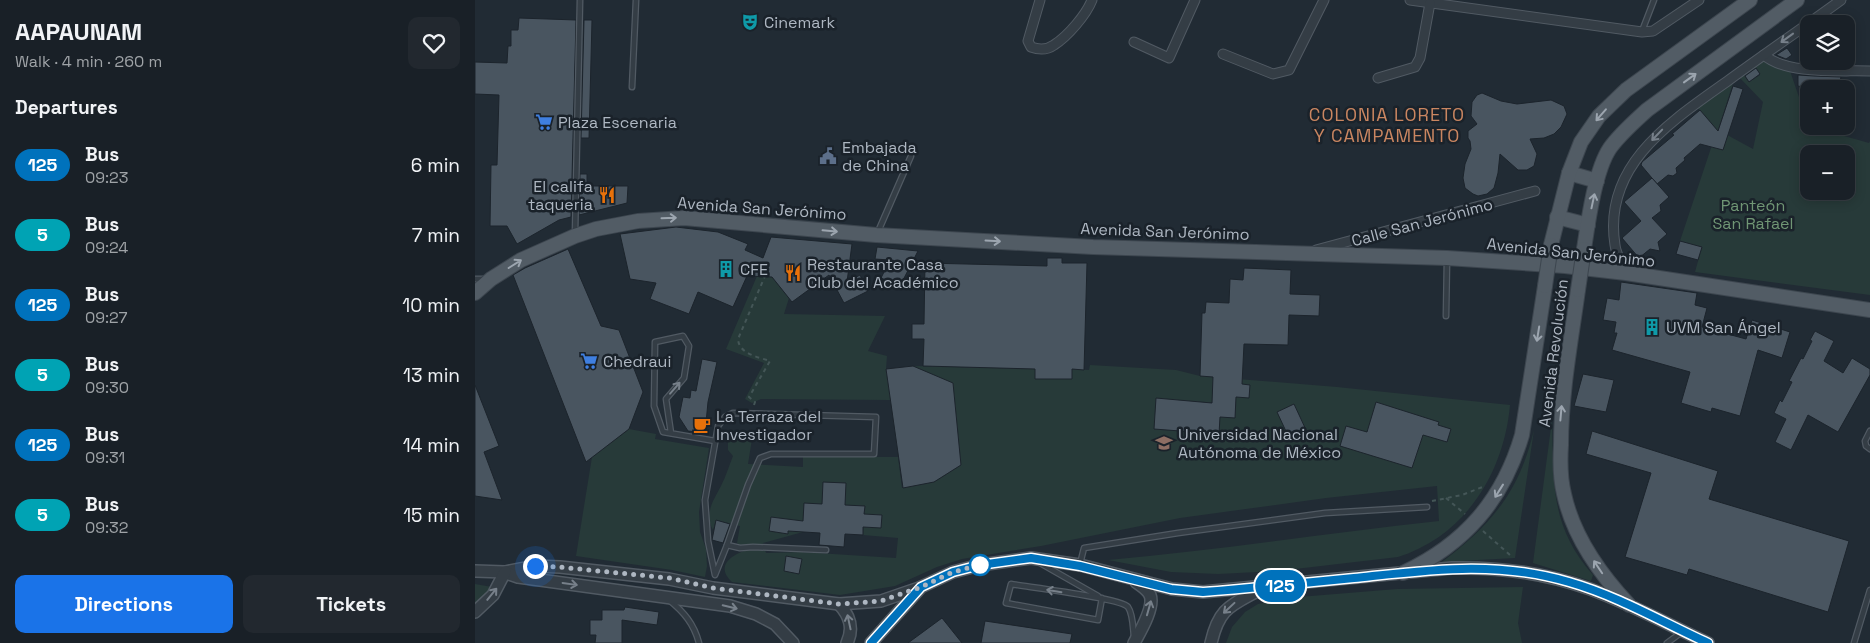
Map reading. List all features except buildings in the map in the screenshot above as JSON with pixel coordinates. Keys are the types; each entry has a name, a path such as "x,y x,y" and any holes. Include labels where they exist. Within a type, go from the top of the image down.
{"main road":[{"name":"Avenida Revolución","path":"1403,572 1433,558 1460,538 1483,514 1506,479 1522,435 1557,217 1569,173 1581,142 1599,116 1626,90 1750,0"},
{"name":"Avenida Revolución","path":"1629,605 1604,576 1583,543 1569,510 1561,482 1561,414 1584,249 1597,181 1609,150 1625,130 1647,110 1797,0"},
{"path":"1569,173 1597,181"},
{"path":"1557,217 1588,225"},
{"name":"Avenida San Jerónimo","path":"475,293 491,279 521,260 575,236 596,229 638,220 684,218 876,235 1093,247 1447,258 1565,266 1626,273 1870,310"}],"street":[{"path":"1040,0 1028,41 1031,48 1039,50 1053,46 1078,22 1089,9 1092,0"},
{"path":"1134,42 1169,58 1195,0"},
{"path":"1223,54 1273,74 1289,70 1324,0"},
{"path":"1410,0 1641,32 1653,31 1699,0"},
{"path":"1626,273 1615,247 1614,218 1619,189 1632,165 1649,142 1671,121 1841,0"},
{"path":"1377,78 1415,66 1420,58 1431,3"},
{"path":"1764,55 1775,63 1790,68 1870,70"},
{"name":"Calle San Jerónimo","path":"1308,253 1535,191"},
{"path":"475,571 505,572 535,566 559,567 669,578 713,588 839,604 881,601 921,587 953,572 980,565 1031,558 1080,566 1171,589 1203,592 1262,588 1428,569 1469,568 1525,572 1582,586 1629,605 1708,643"},
{"path":"505,572 518,577 730,606 756,614 775,624 793,643"},
{"path":"475,612 493,595 505,572"},
{"path":"1132,579 1146,590 1152,605 1135,642"},
{"path":"871,643 921,587"},
{"path":"1211,643 1217,623 1224,611 1262,588"},
{"path":"839,604 847,612 851,624 847,643"}],"lane":[{"path":"575,236 580,0"},
{"path":"632,86 635,0"},
{"path":"1641,32 1654,0"},
{"path":"876,235 911,156"},
{"path":"1446,316 1447,258"},
{"path":"475,279 491,279"},
{"path":"671,434 666,399 684,378 689,346 683,336 655,342 654,406 663,432 671,434 715,441"},
{"path":"713,588 715,575 752,474 763,455 874,454 876,417 733,414 725,417 717,426 705,500 708,541 715,575"},
{"path":"1870,431 1865,441 1866,446 1870,449"},
{"path":"1080,566 1084,548 1093,546 1325,513 1427,507"},
{"path":"727,545 740,548 826,550"},
{"path":"1031,558 1102,598"},
{"path":"1102,598 1098,620 1006,604 1011,584 1102,598 1122,602 1129,609 1135,642"},
{"path":"1855,643 1870,590"},
{"path":"666,598 685,614 696,632 699,643"},
{"path":"1667,643 1683,632"}],"path":[{"path":"751,415 755,402 749,397 770,361 745,352 740,346 738,339 765,276"},
{"path":"1427,507 1433,501 1462,495 1506,479"}],"green space":[{"name":"Panteón San Rafael","path":"1763,60 1776,67 1790,71 1800,100 1800,135 1841,135 1869,143 1870,141 1870,295 1695,272 1702,247 1680,241 1717,130 1697,107 1734,80 1718,130 1753,149 1763,102 1739,77 1743,74 1749,82 1760,75 1754,66"},
{"path":"757,276 772,277 789,298 784,314 885,316 868,351 887,356 886,369 891,400 761,399 752,403 745,399 764,363 726,349"},
{"path":"1090,365 1176,370 1200,376 1337,387 1510,405 1506,430 1499,454 1490,477 1477,499 1461,518 1443,534 1422,547 1398,557 1278,571 1218,574 1171,572 1108,560 1439,521 1437,486 1326,498 1180,518 1041,546 962,559 937,567 895,586 840,595 732,582 727,576 725,565 729,560 739,553 752,549 737,543 740,526 716,520 713,530 709,518 713,502 733,456 728,450 728,442 735,431 739,438 752,439 748,464 803,467 803,457 898,457 902,488 934,482 961,465 952,383 913,366 1035,369 1035,379 1072,379 1072,369 1089,370","holes":["1213,382 1250,385 1249,397 1236,397 1235,418 1224,417 1226,396 1212,395","1156,399 1221,403 1219,434 1154,429","824,482 846,483 845,505 865,506 863,535 898,538 896,558 801,552 766,553 763,543 803,532 804,503 822,504"]},
{"path":"1552,420 1554,483 1561,520 1568,538 1579,557 1593,575 1591,581 1533,563"},
{"path":"629,429 656,434 655,439 709,448 699,512 700,532 706,549 707,566 705,577 672,570 576,556 592,457"},
{"path":"1534,430 1515,558 1442,562 1475,534 1501,505 1520,471"},
{"path":"475,584 492,587 492,591 475,603"},
{"path":"1523,587 1518,623 1522,643 1226,643 1232,627 1245,612 1258,604 1299,597 1397,589"}],"bus line":[{"name":"125","path":"871,643 921,587 953,572 980,565 1031,558 1080,566 1171,589 1203,592 1262,588 1428,569 1477,568 1510,570 1547,576 1589,588 1708,643"}],"place":[{"name":"Cinemark","path":"750,22"},
{"name":"Plaza Escenaria","path":"544,122"},
{"name":"Embajada de China","path":"828,156"},
{"name":"El califa taqueria","path":"607,195"},
{"name":"CFE","path":"726,269"},
{"name":"Restaurante Casa Club del Académico","path":"793,273"},
{"name":"UVM San Ángel","path":"1652,327"},
{"name":"Chedraui","path":"589,361"},
{"name":"La Terraza del Investigador","path":"702,425"},
{"name":"Universidad Nacional Autónoma de México","path":"1164,443"}],"district":[{"name":"COLONIA LORETO Y CAMPAMENTO","path":"1387,125"}],"route":[{"path":"535,566 669,578 713,588 839,604 881,601 921,587 953,572 980,565"}]}
